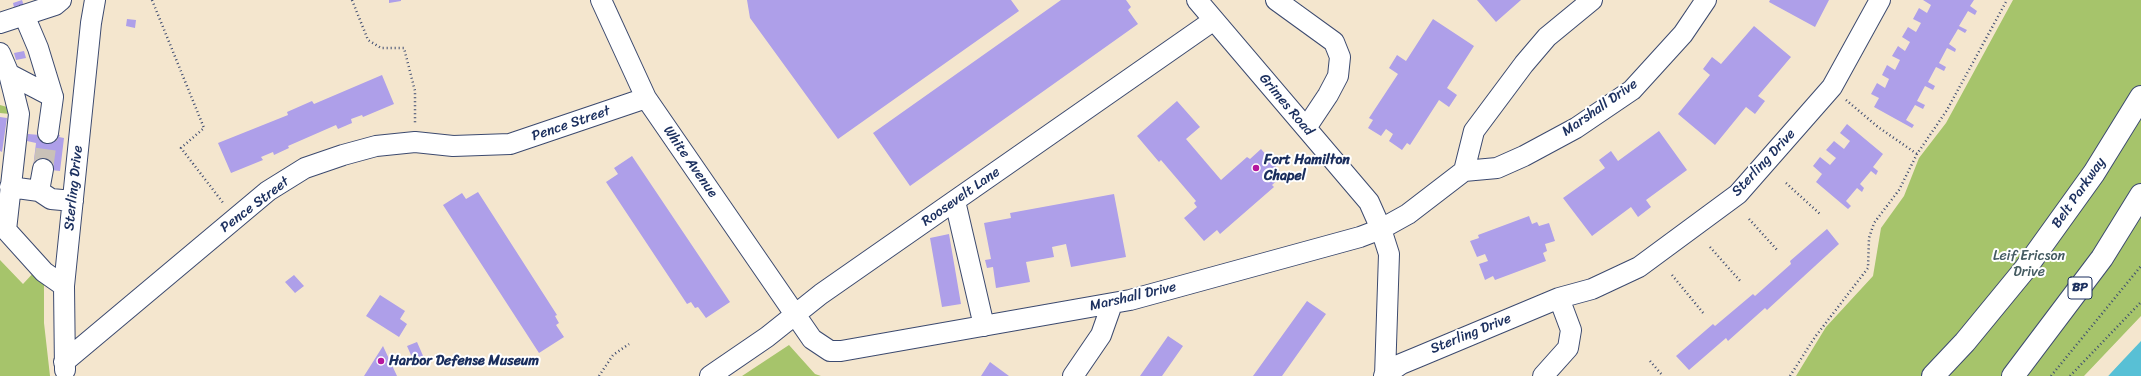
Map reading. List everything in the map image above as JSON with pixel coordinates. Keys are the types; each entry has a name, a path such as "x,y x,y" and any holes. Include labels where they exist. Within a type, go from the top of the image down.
{"highway":[{"name":"Belt Parkway","path":"1933,376 1965,342 2025,268 2094,173 2141,97"},
{"name":"BP","path":"2013,376 2102,258 2141,196"}],"street":[{"path":"0,23 55,5 61,0"},
{"name":"Sterling Drive","path":"65,369 64,286 91,23 95,0"},
{"name":"White Avenue","path":"601,0 646,98 795,314"},
{"name":"Grimes Road","path":"1197,0 1369,202 1381,229 1388,254 1385,375"},
{"path":"1276,0 1334,42 1340,57 1338,76 1328,95 1306,128"},
{"path":"1464,171 1474,131 1524,64 1548,37 1592,0"},
{"name":"Marshall Drive","path":"795,314 812,339 830,351 841,351 1112,304 1360,237 1381,229 1408,214 1464,171 1497,168 1524,156 1576,128 1632,90 1683,34 1706,0"},
{"name":"Sterling Drive","path":"1385,375 1418,356 1559,298 1592,289 1639,267 1738,194 1832,87 1880,0"},
{"path":"24,15 38,48 53,97 48,133"},
{"name":"Roosevelt Lane","path":"710,376 795,314 1214,20"},
{"path":"0,53 9,74 19,114 6,230 44,272 64,286"},
{"path":"9,74 53,97"},
{"name":"Pence Street","path":"65,369 268,191 305,168 376,146 415,142 453,146 510,144 646,98"},
{"path":"39,191 43,169"},
{"path":"10,187 39,191 51,199 73,202"},
{"path":"955,201 984,326"},
{"path":"1543,376 1568,348 1570,330 1559,298"},
{"path":"1074,376 1101,335 1112,304"}],"path":[{"path":"152,0 204,128 181,148 220,200 236,218"},
{"path":"352,0 368,40 381,48 404,48 415,91 415,142"},
{"path":"1790,376 1815,337 1868,268 1869,238 1874,224 1899,190 1917,154 1947,110 2007,0"},
{"path":"1844,98 1878,127 1917,154"},
{"path":"1786,183 1820,214"},
{"path":"1749,219 1778,251"},
{"path":"1710,247 1741,282"},
{"path":"2051,376 2141,266"},
{"path":"1672,275 1704,314"},
{"path":"2070,376 2141,302"},
{"path":"599,376 613,355 629,344"},
{"path":"1650,361 1663,376"}],"green space":[{"name":"Leif Ericson Drive","path":"2013,0 2141,0 2141,316 2084,376 1796,376 1826,327 1873,276 1881,228 1904,196 1919,158 1946,123"},
{"path":"0,105 7,107 10,114 0,113"},
{"path":"0,260 23,284 36,270 44,278 44,323 50,376 0,376"},
{"path":"789,345 815,374 821,376 742,376"}],"water":[{"path":"2141,341 2141,376 2108,376"}],"pier":[{"path":"2141,339 2108,376 2106,376 2140,340"}],"building":[{"path":"22,0 25,9 15,12 13,3"},
{"path":"389,0 401,0 401,1 389,3"},
{"path":"747,0 1011,0 1019,11 838,139 750,18"},
{"path":"1061,0 1126,0 1131,7 1128,10 1138,24 910,186 873,133"},
{"path":"1477,0 1521,0 1496,22"},
{"path":"1770,0 1829,0 1815,27 1769,2"},
{"path":"1923,0 1974,0 1970,6 1977,11 1975,15 1968,11 1959,26 1967,30 1965,33 1958,29 1949,44 1956,49 1955,52 1947,48 1939,63 1946,67 1944,71 1936,67 1928,82 1935,86 1933,90 1925,86 1917,101 1925,105 1923,109 1915,105 1906,120 1914,125 1912,128 1874,107 1879,98 1871,94 1877,83 1885,88 1889,79 1882,75 1887,65 1895,70 1900,60 1892,56 1898,46 1905,51 1910,42 1902,37 1908,27 1916,32 1921,23 1913,19 1919,8 1927,13 1931,5"},
{"path":"127,19 136,20 135,28 126,26"},
{"path":"1433,19 1474,46 1447,88 1457,95 1449,107 1439,100 1410,145 1407,143 1402,150 1389,141 1393,134 1386,129 1381,136 1368,128 1373,120 1369,118 1398,74 1389,68 1397,55 1406,61"},
{"path":"1754,26 1791,57 1758,96 1765,101 1755,114 1746,107 1715,145 1678,114 1710,75 1703,69 1712,57 1721,64"},
{"path":"24,51 26,58 16,60 14,53"},
{"path":"382,75 394,104 363,117 362,115 351,119 352,123 338,129 336,125 288,146 289,148 274,155 273,152 261,157 263,160 231,173 218,143 288,115 287,112 312,101 314,104"},
{"name":"Fort Hamilton Chapel","path":"1177,101 1200,127 1186,139 1221,180 1247,157 1250,159 1261,149 1283,175 1272,185 1274,187 1220,234 1217,230 1204,241 1184,218 1197,207 1194,203 1196,201 1161,160 1159,162 1137,136"},
{"path":"0,117 7,118 2,152 0,151"},
{"path":"1847,124 1883,154 1873,167 1878,171 1876,175 1871,171 1860,184 1864,188 1862,192 1857,188 1846,201 1851,206 1848,209 1816,182 1822,174 1813,166 1820,157 1830,165 1836,158 1826,150 1834,141 1844,149 1850,141 1840,133"},
{"path":"1659,131 1687,170 1646,200 1651,207 1638,217 1631,207 1592,236 1563,198 1605,168 1599,160 1611,151 1618,161"},
{"path":"40,132 60,135 59,137 64,138 60,171 33,168 36,143 27,141 28,134 40,135"},
{"path":"632,156 730,302 706,318 698,307 695,308 691,302 687,304 606,182 618,174 614,168"},
{"path":"478,192 557,315 555,316 559,323 556,325 564,337 539,353 443,205 462,193 466,199"},
{"path":"1114,194 1126,257 1071,267 1066,244 1052,247 1054,257 1026,262 1030,282 996,288 993,267 987,268 985,260 991,259 984,223 1011,218 1010,213"},
{"path":"1529,216 1532,224 1537,222 1539,226 1549,223 1555,241 1545,244 1547,251 1543,253 1546,261 1495,280 1493,276 1485,280 1479,264 1488,261 1485,254 1477,257 1470,241 1479,238 1478,235"},
{"path":"1827,229 1839,244 1767,310 1765,308 1728,341 1726,338 1689,370 1676,356 1713,324 1715,326 1753,294 1755,296 1791,264 1790,261"},
{"path":"949,234 961,304 942,307 930,238"},
{"path":"294,275 304,286 295,293 285,282"},
{"path":"380,295 405,311 400,319 407,324 399,337 366,316"},
{"path":"1307,301 1326,314 1282,376 1253,376"},
{"path":"1168,336 1183,346 1162,376 1140,376"},
{"path":"417,342 424,358 414,362 407,346"},
{"name":"Harbor Defense Museum","path":"383,346 397,376 364,376"},
{"path":"990,362 1009,376 981,376"}],"tunnel":[{"path":"43,169 48,133"}],"place":[{"name":"Fort Hamilton Chapel","path":"1256,168"},
{"name":"Harbor Defense Museum","path":"381,361"}]}
